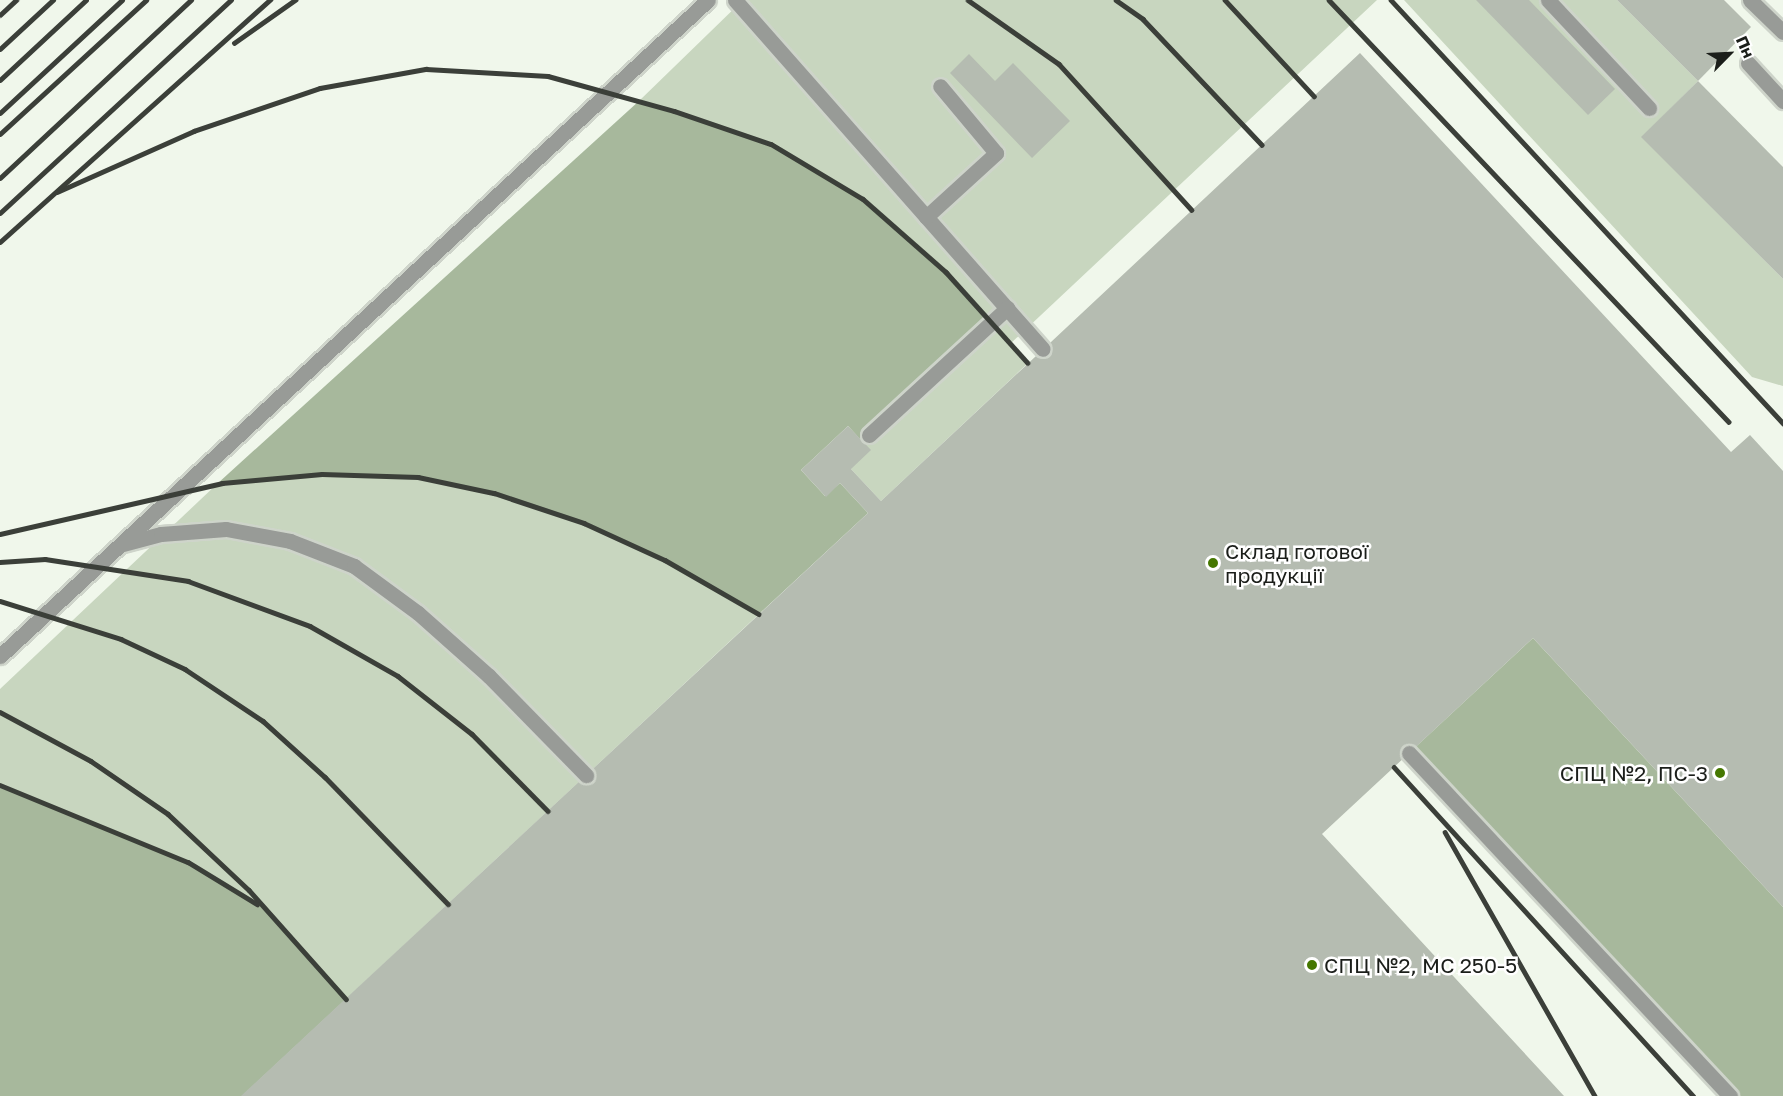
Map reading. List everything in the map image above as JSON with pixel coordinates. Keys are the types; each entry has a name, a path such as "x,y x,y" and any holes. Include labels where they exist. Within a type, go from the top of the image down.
{"lane":[{"path":"0,656 708,0"},
{"path":"735,0 1043,349"},
{"path":"1548,0 1649,108"},
{"path":"1750,0 1783,32"},
{"path":"1748,63 1783,101"},
{"path":"926,217 996,153 940,86"},
{"path":"869,435 1007,308"},
{"path":"120,544 161,534 226,529 290,541 354,566 418,613 489,676 586,775"},
{"path":"1409,753 1730,1096"}],"green space":[{"path":"743,0 1377,0 1010,344 1028,363 881,501 851,469 860,439 990,324 946,272 863,199 771,144 639,101"},
{"path":"1404,0 1617,0 1698,81 1642,137 1783,279 1783,386 1752,377"},
{"path":"639,101 771,144 863,199 946,272 990,323 860,439 848,426 801,470 825,496 840,483 868,513 759,614 665,560 584,523 494,493 418,477 322,474 217,484"},
{"path":"322,474 418,477 494,493 584,523 665,560 759,614 346,999 269,912 0,785 0,689 217,484"},
{"path":"1533,638 1783,907 1783,1096 1730,1096 1409,753"},
{"path":"0,785 187,862 270,912 346,999 242,1096 0,1096"}],"building":[{"path":"1476,0 1529,0 1615,89 1588,115"},
{"path":"1617,0 1724,0 1751,27 1698,81"},
{"name":"Склад готової продукції","path":"1360,53 1731,452 1750,435 1783,471 1783,907 1533,638 1322,834 1564,1096 241,1096 868,513 840,483 826,497 801,470 848,426 871,450 851,469 881,501"},
{"path":"969,54 995,81 1013,63 1070,121 1032,158 950,73"},
{"path":"1698,81 1783,167 1783,279 1641,137"}],"railway":[{"path":"0,15 16,0"},
{"path":"0,49 53,0"},
{"path":"0,80 86,0"},
{"path":"0,113 122,0"},
{"path":"0,134 146,0"},
{"path":"0,178 191,0"},
{"path":"0,213 231,0"},
{"path":"0,242 270,0"},
{"path":"234,43 295,0"},
{"path":"968,0 1059,64 1192,210"},
{"path":"1116,0 1143,19 1262,145"},
{"path":"1225,0 1314,96"},
{"path":"1329,0 1729,422"},
{"path":"1391,0 1783,423"},
{"path":"57,192 194,131 320,88 426,69 548,76 674,111 771,144 863,199 946,272 1028,363"},
{"path":"0,534 222,483 322,474 418,477 494,493 584,523 665,560 759,614"},
{"path":"0,562 45,559 188,581 310,626 398,676 472,734 548,811"},
{"path":"0,601 121,639 185,669 263,721 325,777 448,904"},
{"path":"0,712 91,761 168,814 249,890 346,999"},
{"path":"1394,767 1693,1096"},
{"path":"0,785 188,862 257,904"},
{"path":"1445,832 1595,1096"}],"place":[{"name":"Склад готової продукції","path":"1213,563"},
{"name":"СПЦ №2, ПС-3","path":"1720,773"},
{"name":"СПЦ №2, МС 250-5","path":"1312,965"}]}
